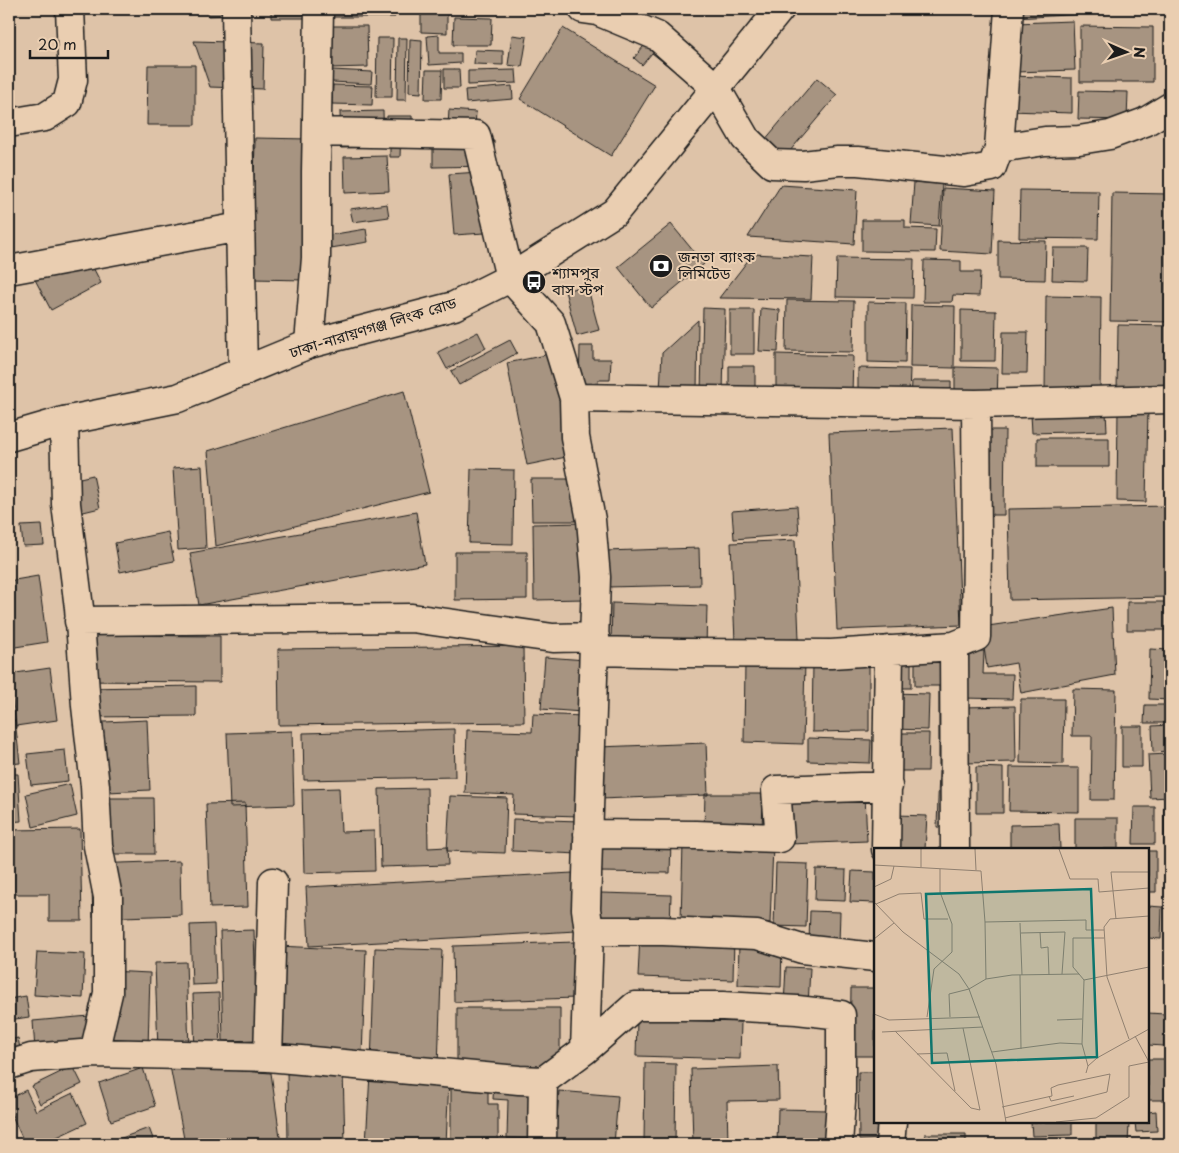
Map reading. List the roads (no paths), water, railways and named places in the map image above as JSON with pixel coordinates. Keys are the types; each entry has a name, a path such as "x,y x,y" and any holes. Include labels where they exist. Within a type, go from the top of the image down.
{"main road":[{"path":"9,123 45,117 67,103 73,80 70,9"},
{"path":"236,9 243,372"},
{"path":"309,344 316,258 320,9"},
{"path":"583,9 597,12 657,36 716,88 745,138 772,164 803,165 858,161 964,172 992,167 999,148 1009,9"},
{"name":"ঢাকা-নারায়ণগঞ্জ লিংক রোড","path":"9,437 64,421 178,398 309,344 454,306 510,278 615,212 780,9"},
{"path":"999,148 1045,141 1079,140 1110,135 1145,122 1170,107"},
{"path":"317,132 476,135 510,278 551,323 574,398 575,437 592,530 596,578 586,909 589,931 585,1050"},
{"path":"9,270 240,227"},
{"path":"574,398 976,404 1170,399"},
{"path":"80,621 412,618 595,644 682,654 806,654 954,646 976,637 976,404"},
{"path":"64,421 66,504 80,621 86,706 95,786 98,846 108,897 108,992 94,1053"},
{"path":"954,646 955,848"},
{"path":"886,848 889,650"},
{"path":"588,834 780,838 776,790 888,786"},
{"path":"268,1057 273,882"},
{"path":"589,931 663,931 757,935 802,949 874,957"},
{"path":"9,1065 31,1058 94,1053 268,1057 543,1081 585,1050 635,1006 723,1006 797,1010 841,1015 841,1101 838,1144"},
{"path":"542,1144 543,1081"},
{"path":"890,1144 892,1123"}],"place":[{"name":"জনতা ব্যাংক লিমিটেড","path":"661,266"},
{"name":"শ্যামপুর বাস স্টপ","path":"534,282"}]}
